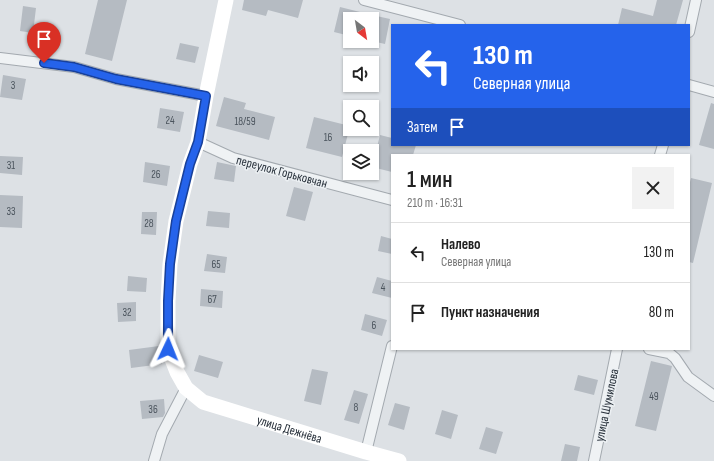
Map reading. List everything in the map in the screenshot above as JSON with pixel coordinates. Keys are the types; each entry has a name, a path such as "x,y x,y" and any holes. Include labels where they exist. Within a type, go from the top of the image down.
{"main road":[{"path":"186,388 177,372 168,349 170,264 176,221 190,164 198,142 226,0"},
{"name":"улица Дежнёва","path":"186,388 203,402 399,461"}],"street":[{"path":"364,0 456,24"},
{"path":"690,27 696,0"},
{"path":"0,58 74,67 116,79 206,96"},
{"path":"690,85 714,92"},
{"name":"переулок Горьковчан","path":"198,142 233,158 391,200"},
{"path":"366,452 391,350"},
{"name":"улица Шумилова","path":"594,461 618,350"},
{"path":"653,350 669,354 675,358 688,377 714,396"},
{"path":"154,461 162,434 186,388"}],"building":[{"path":"98,0 127,0 112,61 85,54"},
{"path":"244,0 303,0 298,18 268,10 266,16 242,10"},
{"path":"657,0 683,0 676,24 618,24 622,8 653,16"},
{"path":"23,6 36,8 33,33 20,31"},
{"path":"340,7 360,12 343,12 343,34 334,32"},
{"path":"379,17 390,19 385,44 379,43"},
{"path":"180,43 199,47 195,63 176,59"},
{"path":"3,75 26,79 22,100 0,97"},
{"path":"224,97 246,103 244,109 275,117 269,140 216,126"},
{"path":"711,103 714,104 714,149 699,145"},
{"path":"160,108 184,112 180,132 157,128"},
{"path":"314,117 343,124 343,136 347,136 345,144 343,144 342,157 306,148"},
{"path":"380,135 391,138 391,146 416,146 413,154 391,154 391,172 379,169 379,144 378,144"},
{"path":"0,156 23,157 22,175 0,173"},
{"path":"145,162 170,166 167,186 143,182"},
{"path":"217,162 236,166 234,182 214,179"},
{"path":"691,178 712,183 693,263 690,262"},
{"path":"294,187 313,192 305,221 286,216"},
{"path":"0,195 23,196 22,228 0,227"},
{"path":"208,211 230,213 229,228 206,226"},
{"path":"142,212 157,212 156,235 141,234"},
{"path":"381,236 391,239 391,254 378,251"},
{"path":"207,254 227,257 225,273 204,271"},
{"path":"128,276 147,278 146,292 127,291"},
{"path":"377,277 391,281 391,298 372,293"},
{"path":"201,289 223,291 222,308 200,306"},
{"path":"136,302 136,321 118,322 117,303"},
{"path":"365,314 387,320 382,336 361,330"},
{"path":"159,346 162,364 131,368 129,350"},
{"path":"199,355 223,362 218,378 194,371"},
{"path":"651,361 672,366 656,431 635,426"},
{"path":"312,369 328,372 321,405 304,401"},
{"path":"578,375 598,380 594,395 574,390"},
{"path":"354,390 368,394 359,424 344,420"},
{"path":"164,399 165,413 163,417 142,419 140,401"},
{"path":"395,403 410,407 404,430 388,425"},
{"path":"442,410 458,415 451,439 435,434"},
{"path":"486,427 503,432 496,454 479,449"},
{"path":"565,444 580,447 577,461 561,461"}],"route":[{"path":"44,63 74,67 116,79 206,96 198,142 190,164 176,221 170,264 168,349"}]}
